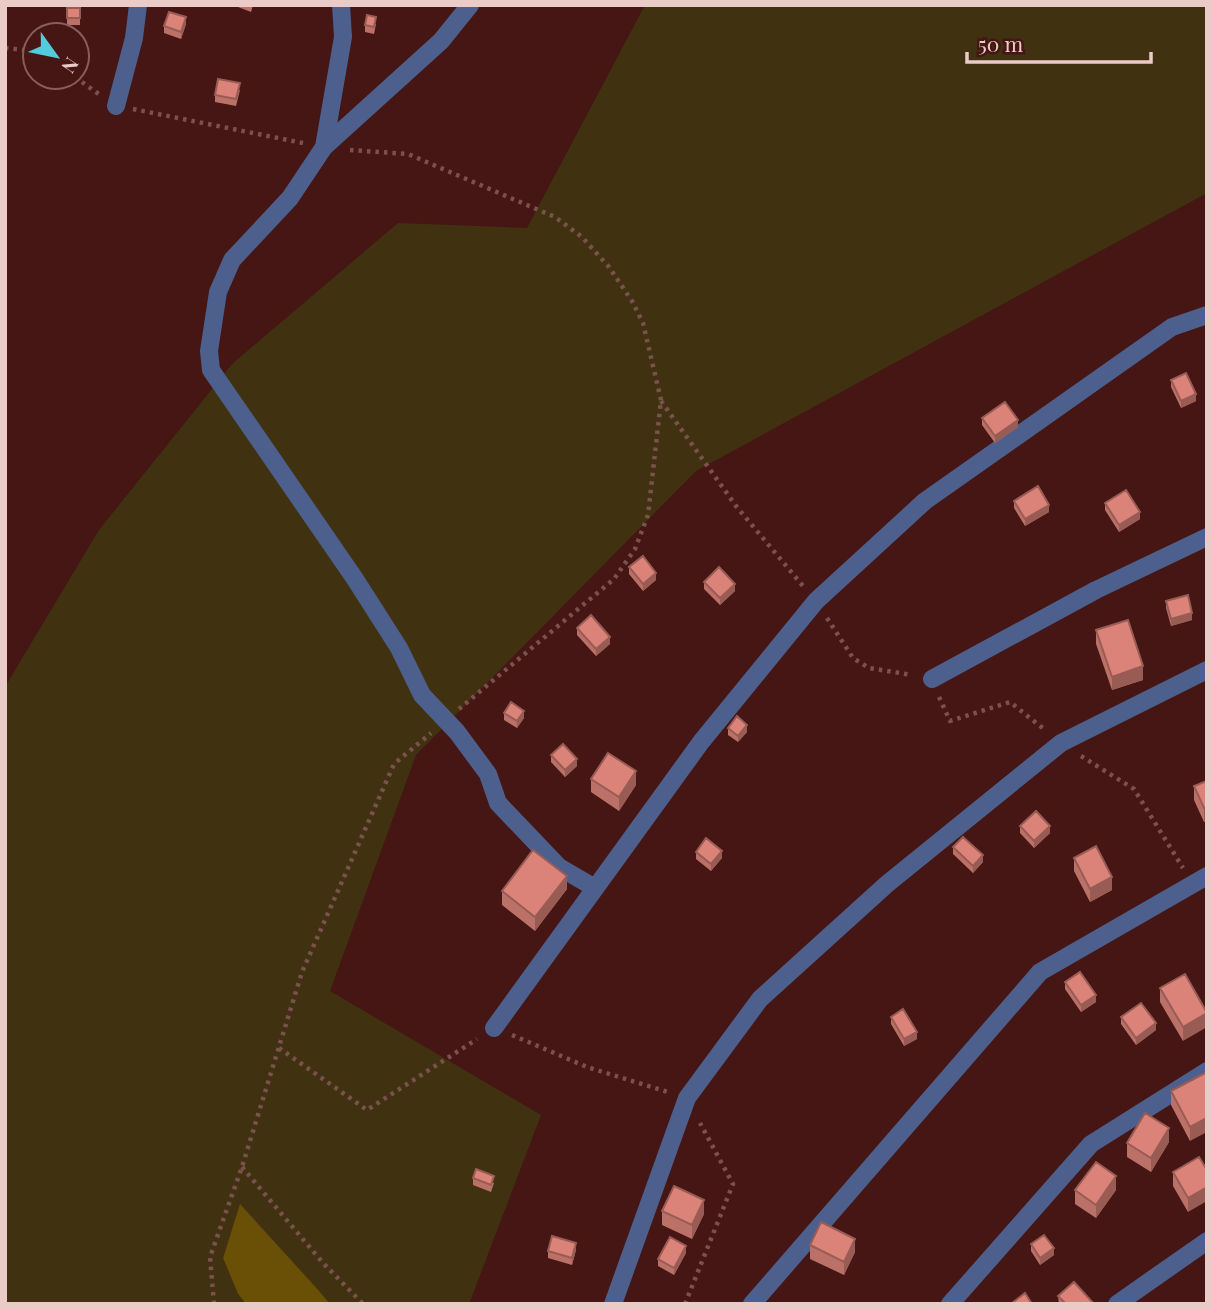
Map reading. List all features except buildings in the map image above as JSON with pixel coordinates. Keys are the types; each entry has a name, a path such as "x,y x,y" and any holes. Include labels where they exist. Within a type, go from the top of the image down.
{"street":[{"path":"116,106 134,38 138,5"},
{"path":"324,147 343,37 341,5"},
{"path":"470,5 441,41 324,147 290,198 232,260 218,292 209,351 211,370 309,510 399,648 422,695 457,732 488,774 498,803 559,867 595,888"},
{"path":"494,1028 701,742 816,601 925,501 1172,327 1207,315"},
{"path":"932,679 1096,590 1207,537"},
{"path":"613,1304 687,1098 760,999 887,884 1060,743 1207,670"},
{"path":"752,1304 1040,972 1200,880"},
{"path":"950,1304 1091,1144 1207,1071"},
{"path":"1117,1304 1207,1241"}],"path":[{"path":"91,88 116,106 324,147 408,155 555,217 582,237 609,267 643,323 661,400 648,515 625,566 614,579 394,764 302,972 242,1167 210,1257 214,1304"},
{"path":"661,400 736,506 816,601"},
{"path":"1060,743 1134,789 1200,880"},
{"path":"279,1048 367,1110 494,1028 587,1067 687,1098 733,1184 685,1304"},
{"path":"242,1167 323,1263 363,1304"}],"shaded area":[{"path":"645,5 1207,5 1207,193 696,471 416,755 330,991 541,1115 469,1304 330,1304 240,1205 223,1258 238,1294 246,1304 5,1304 5,687 99,530 232,364 398,223 527,228"},
{"path":"240,1204 330,1304 246,1304 238,1294 223,1258"}]}
